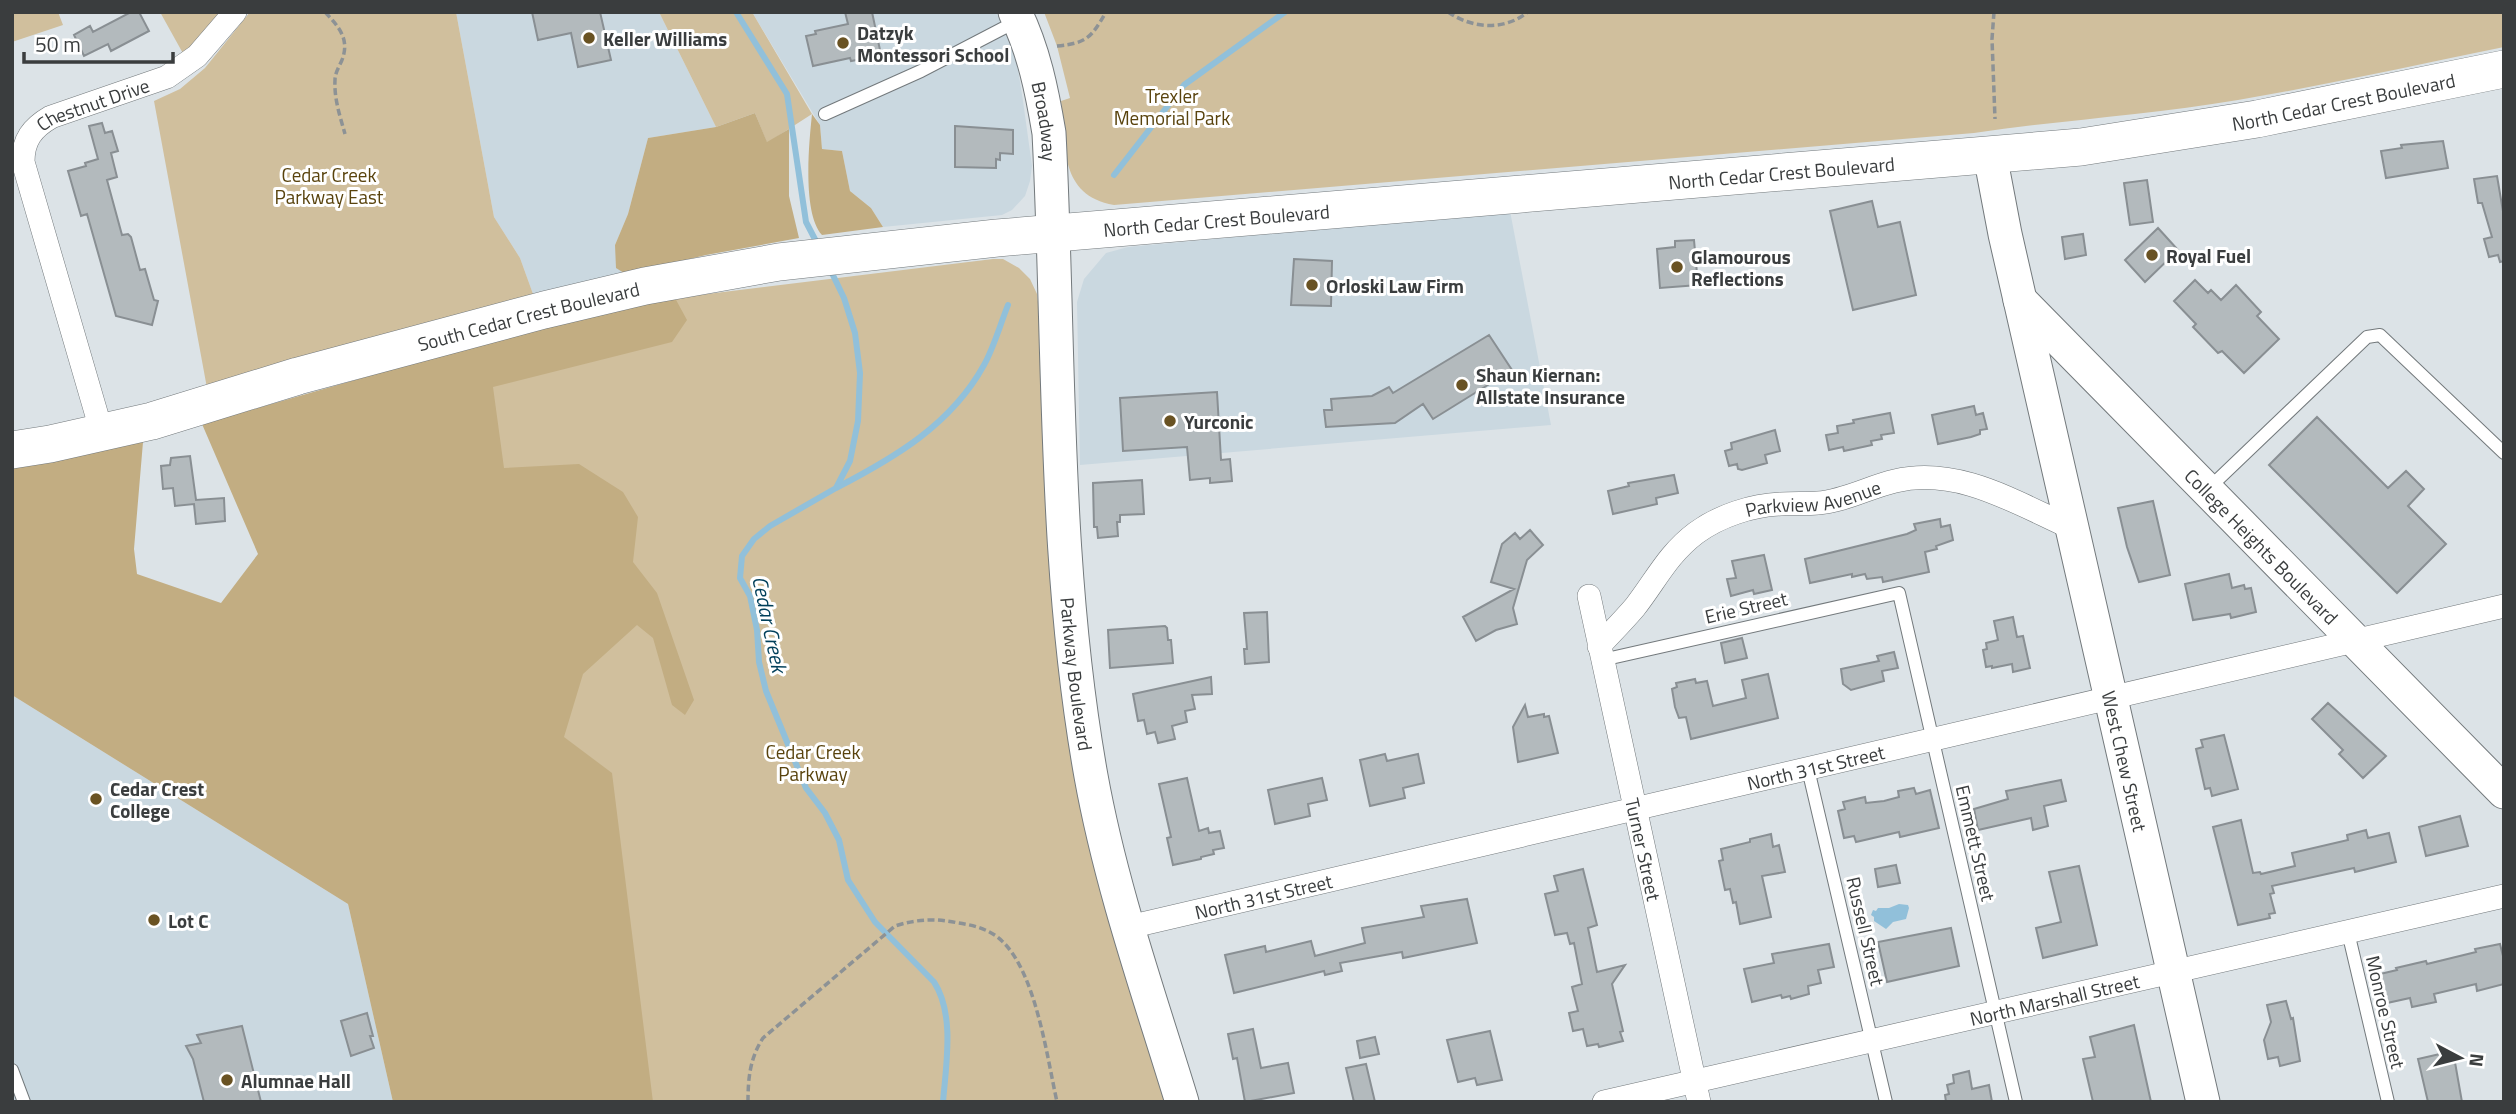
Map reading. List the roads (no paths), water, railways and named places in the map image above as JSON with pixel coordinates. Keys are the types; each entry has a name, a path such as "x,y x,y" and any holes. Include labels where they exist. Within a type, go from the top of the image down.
{"main road":[{"name":"North Cedar Crest Boulevard","path":"1053,233 2081,147 2257,119 2504,69"},
{"name":"South Cedar Crest Boulevard","path":"12,450 102,433 201,408 298,376 544,310 645,286 779,262 1053,233"}],"street":[{"name":"Chestnut Drive","path":"102,433 23,162 23,149 28,135 37,125 51,117 167,77 186,66 235,12"},
{"name":"Broadway","path":"1017,16 1033,58 1049,133 1053,233"},
{"name":"West Chew Street","path":"1990,155 2047,421 2203,1102"},
{"name":"Parkway Boulevard","path":"1053,233 1062,494 1070,607 1091,776 1107,853 1182,1102"},
{"name":"College Heights Boulevard","path":"2020,300 2356,642 2494,778"},
{"name":"West Chew Street","path":"2047,421 2056,379 2075,356"},
{"name":"Parkview Avenue","path":"1601,653 1667,559 1697,532 1730,515 1758,506 1820,503 1847,498 1894,481 1941,478 1978,486 2072,528"},
{"name":"Turner Street","path":"1589,596 1697,1091"},
{"name":"North 31st Street","path":"1129,927 2504,606"},
{"name":"North Marshall Street","path":"1604,1102 1697,1091 1872,1041 2504,896"}],"lane":[{"path":"825,114 921,71 1017,16"},
{"path":"2207,490 2367,337 2380,335 2504,453"},
{"name":"Erie Street","path":"1601,653 1899,593"},
{"name":"Emmett Street","path":"1899,593 2016,1102"},
{"name":"Russell Street","path":"1808,769 1886,1102"},
{"name":"Monroe Street","path":"2348,932 2388,1102"},
{"path":"12,1070 24,1102"}],"water":[{"path":"1899,904 1908,905 1906,919 1893,922 1886,929 1874,921 1871,915 1873,910"}],"waterway":[{"name":"Cedar Creek","path":"736,12 787,94 806,222 819,247"},
{"path":"1114,175 1184,85 1285,12"},
{"name":"Cedar Creek","path":"830,269 844,298 855,333 860,373 858,421 850,461 836,488 770,526 754,539 742,556 740,578 750,596 766,691 806,788 825,813 839,840 848,880 875,922 934,982 941,995 948,1040 943,1102"},
{"path":"836,488 900,452 955,405 984,365 1008,305"}],"place":[{"name":"Keller Williams","path":"589,38"},
{"name":"Datzyk Montessori School","path":"843,43"},
{"name":"Royal Fuel","path":"2152,255"},
{"name":"Glamourous Reflections","path":"1677,267"},
{"name":"Orloski Law Firm","path":"1312,285"},
{"name":"Shaun Kiernan: Allstate Insurance","path":"1462,385"},
{"name":"Yurconic","path":"1170,421"},
{"name":"Cedar Crest College","path":"96,799"},
{"name":"Lot C","path":"154,920"},
{"name":"Alumnae Hall","path":"227,1080"}],"park label":[{"name":"Trexler Memorial Park","path":"1172,106"},
{"name":"Cedar Creek Parkway East","path":"329,185"},
{"name":"Cedar Creek Parkway","path":"813,762"}]}
